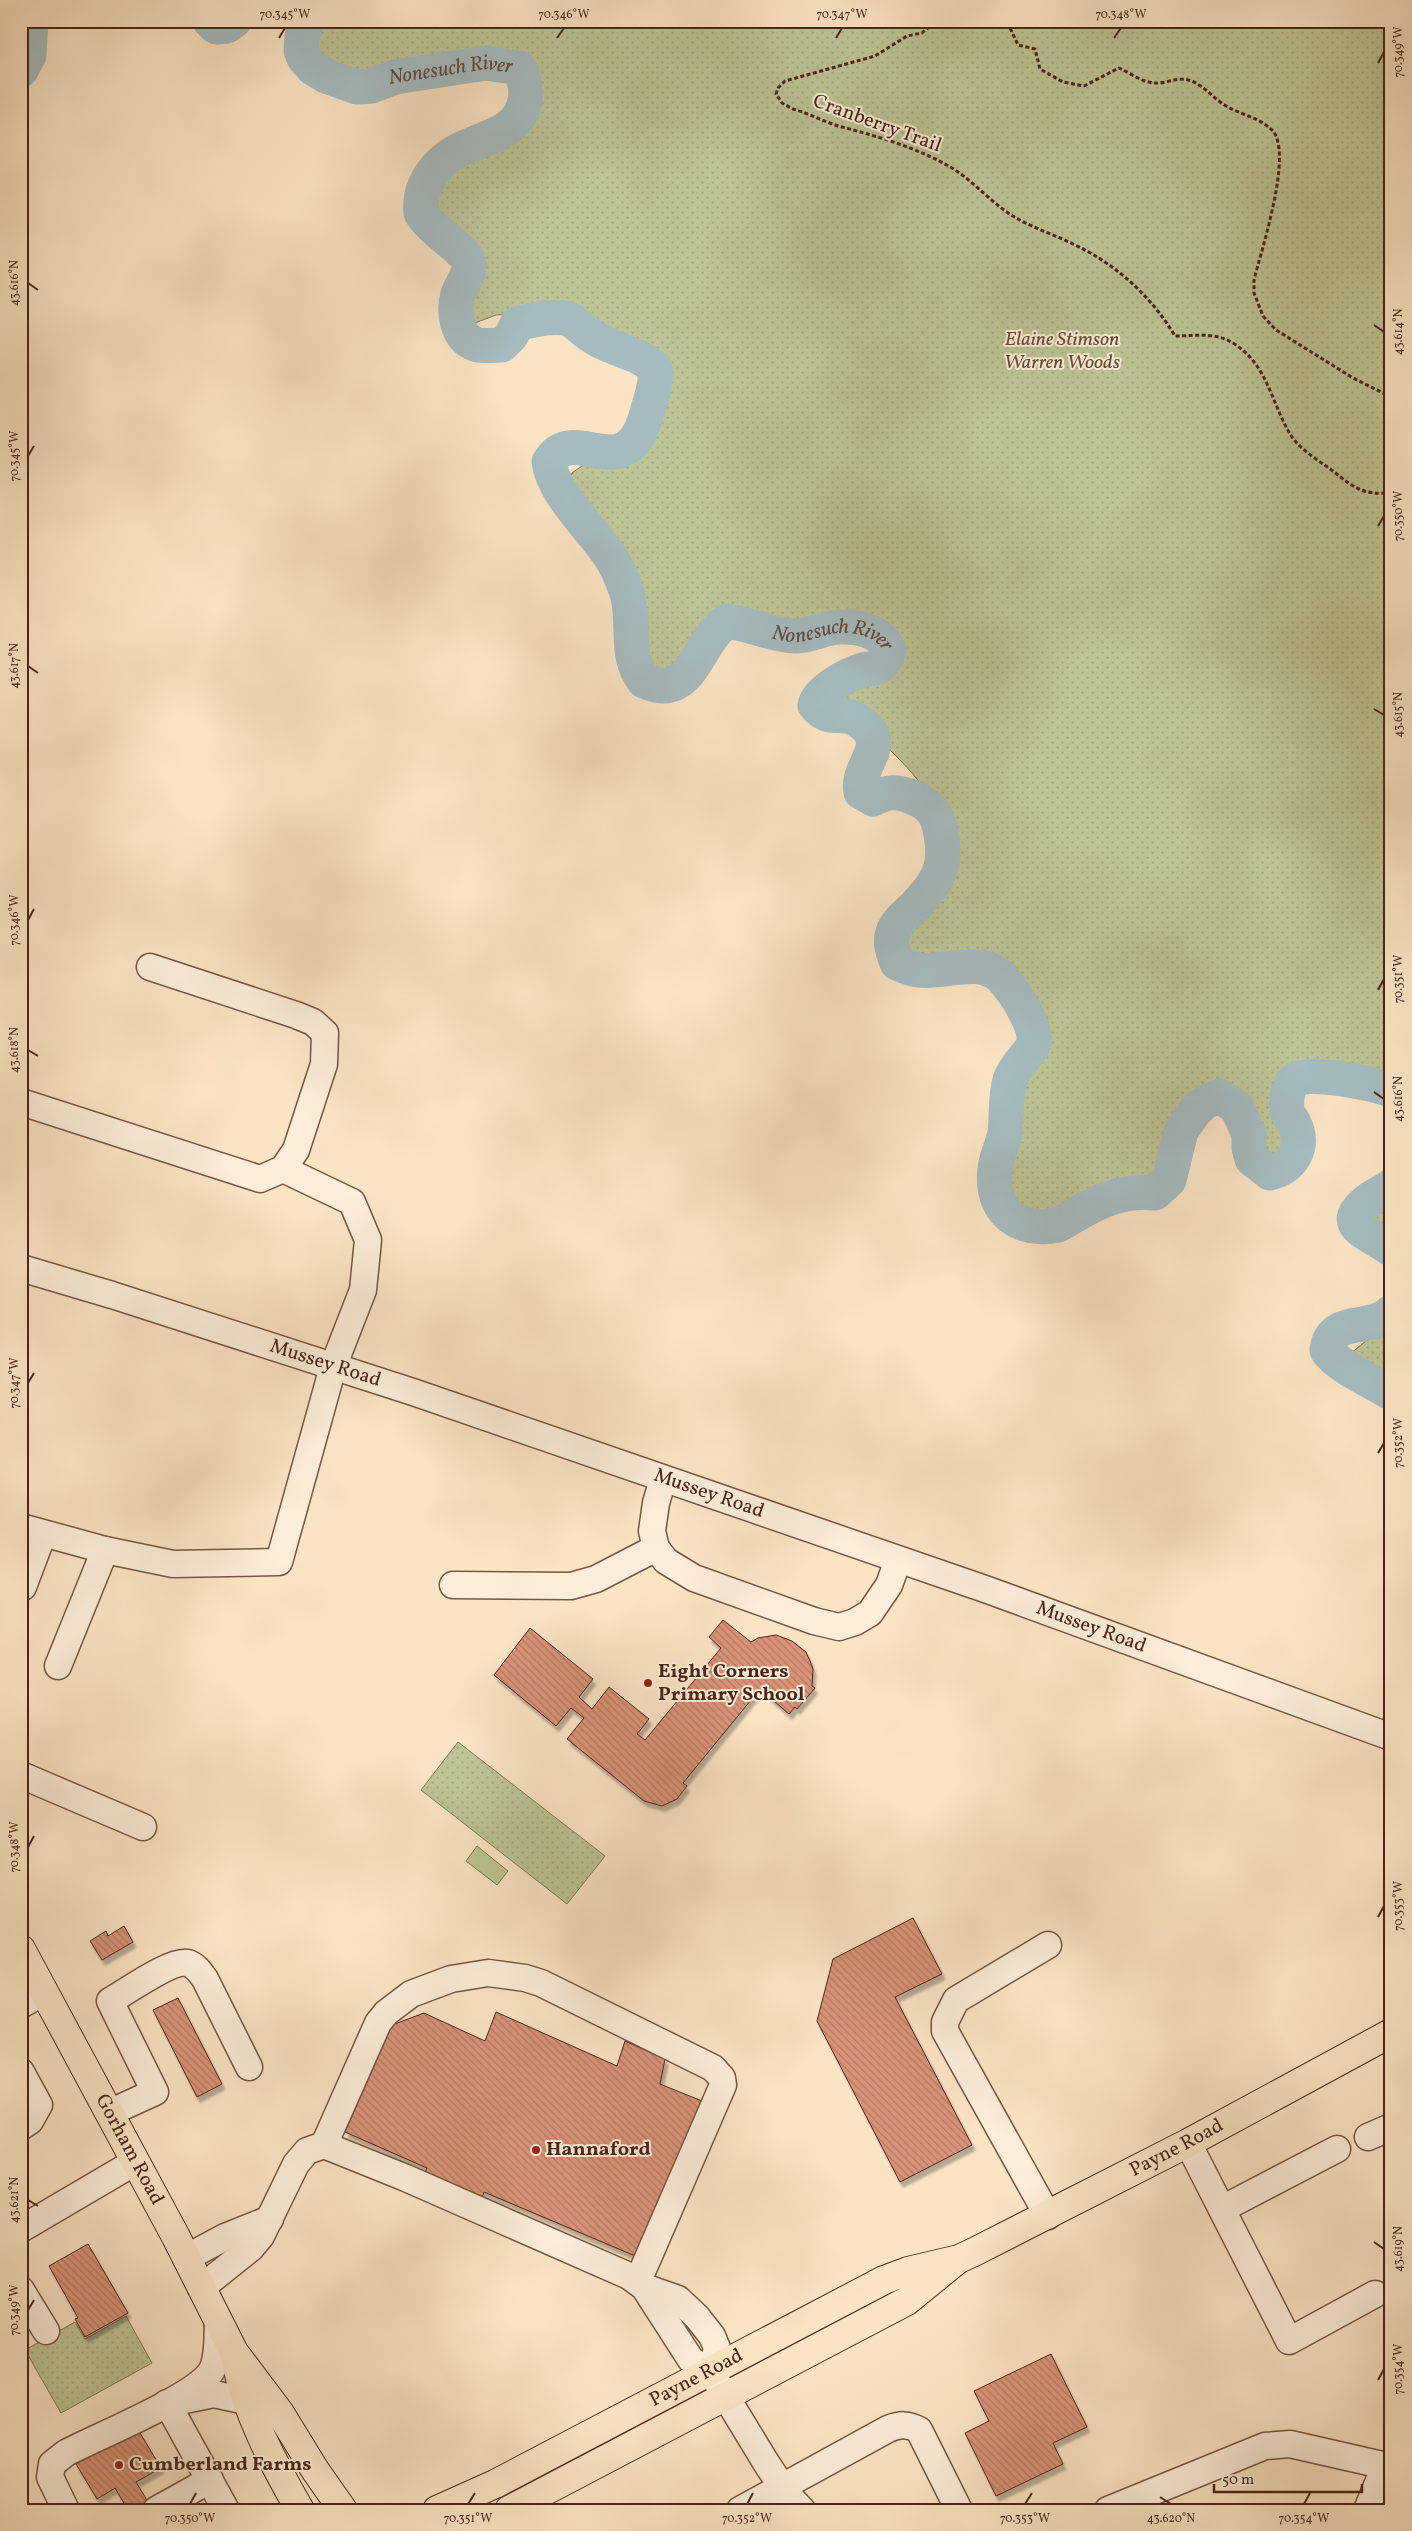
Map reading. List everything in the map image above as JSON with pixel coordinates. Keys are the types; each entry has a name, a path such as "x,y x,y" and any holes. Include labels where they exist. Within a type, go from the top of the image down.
{"main road":[{"name":"Gorham Road","path":"21,1949 33,1999 110,2113 234,2352 280,2413 315,2470 343,2510"},
{"name":"Payne Road","path":"437,2510 495,2484 712,2372 884,2280 908,2271 959,2259 1048,2216 1391,2033"},
{"name":"Payne Road","path":"509,2510 907,2302 959,2259"},
{"name":"Gorham Road","path":"234,2352 246,2401 268,2455 300,2510"}],"street":[{"path":"21,1102 260,1179 283,1170 296,1150 324,1064 325,1033 313,1022 296,1015 150,967"},
{"path":"23,1587 32,1530 105,1550 173,1564 279,1562 333,1366 362,1290 368,1240 352,1202 283,1170"},
{"name":"Mussey Road","path":"21,1268 112,1295 333,1366 664,1479 1004,1596 1391,1736"},
{"path":"664,1479 656,1503 652,1531 656,1548 666,1561 694,1578 814,1621 839,1627 862,1618 875,1608 889,1585 898,1560"},
{"path":"453,1585 571,1586 596,1579 656,1548"},
{"path":"58,1666 105,1550"},
{"path":"21,1775 143,1827"},
{"path":"1048,1945 956,2000 945,2022 945,2031 1048,2216"},
{"path":"110,2113 155,2092 110,2001 173,1964 186,1963 196,1967 205,1979 249,2067"},
{"path":"324,2145 373,2032 386,2013 400,2001 428,1986 451,1979 488,1973 508,1974 541,1983 713,2068 722,2078 722,2085 641,2284"},
{"path":"21,2072 38,2105 30,2121 21,2127"},
{"path":"1188,2143 1289,2341 1375,2294"},
{"path":"201,2288 251,2248 261,2236 302,2156 311,2148 324,2145 406,2178 641,2284 691,2360 712,2372 783,2488 802,2510"},
{"path":"1222,2209 1337,2149"},
{"path":"21,2228 135,2162"},
{"path":"186,2258 225,2237 270,2218"},
{"path":"21,2290 46,2331"},
{"path":"66,2510 50,2477 50,2470 58,2458 167,2403 194,2387 212,2370 216,2354 218,2321"},
{"path":"167,2403 214,2394 246,2401"},
{"path":"167,2403 226,2510"},
{"path":"740,2510 783,2488 888,2428 900,2424 919,2430 959,2510"},
{"path":"1108,2510 1265,2446 1290,2444 1388,2466 1367,2510"},
{"path":"167,2507 210,2480"}],"path":[{"name":"Cranberry Trail","path":"948,21 931,25 922,33 907,36 875,56 785,81 778,88 776,94 782,104 793,109 899,144 951,168 974,183 1000,207 1018,219 1074,244 1106,263 1140,289 1148,302 1158,310 1175,336 1212,335 1232,342 1263,372 1290,434 1307,453 1354,488 1374,494 1391,493"},
{"path":"972,21 1010,28 1018,45 1036,49 1040,69 1063,82 1084,86 1120,68 1144,81 1155,83 1186,79 1211,93 1226,106 1262,122 1273,130 1280,145 1280,164 1276,189 1254,280 1254,294 1263,316 1276,330 1353,378 1391,397"}],"green space":[{"name":"Elaine Stimson Warren Woods","path":"319,21 1391,21 1391,1082 1314,1064 1288,1072 1281,1111 1282,1148 1279,1157 1266,1164 1254,1147 1236,1102 1221,1088 1206,1088 1192,1096 1181,1109 1175,1123 1168,1157 1162,1166 1154,1172 1135,1180 1094,1189 1051,1213 1038,1218 1020,1214 1016,1211 1007,1194 1002,1171 1004,1158 1018,1120 1023,1071 1035,1044 1036,1018 1032,1006 1025,994 1006,975 984,963 972,959 951,957 902,958 898,944 899,937 928,897 940,869 943,843 939,819 930,798 898,758 858,720 835,711 829,706 829,697 870,674 878,666 883,658 884,647 881,635 871,622 850,616 837,617 796,628 777,625 734,613 718,613 709,618 703,626 689,653 682,662 672,670 657,675 647,671 642,662 638,609 633,584 624,558 595,513 577,492 570,480 572,473 589,461 628,457 646,439 656,387 653,361 650,356 636,345 580,330 539,313 496,315 459,329 454,324 451,302 476,284 484,269 477,254 452,240 437,226 428,210 426,200 430,189 453,158 491,138 518,128 526,115 524,96 508,79 481,64 469,61 454,60 440,64 378,67 357,75 348,74 323,64 314,54 311,39"},
{"path":"1391,1194 1391,1241 1370,1225 1367,1221 1365,1210 1382,1202"},
{"path":"1391,1320 1391,1377 1375,1368 1352,1363 1348,1357 1350,1354"},
{"path":"458,1742 605,1856 567,1904 421,1790"},
{"path":"477,1846 508,1871 497,1885 466,1861"},
{"path":"126,2316 152,2363 61,2413 25,2350 75,2322 85,2339"}],"building":[{"path":"723,1620 751,1642 758,1638 776,1635 792,1641 806,1652 813,1669 812,1686 815,1688 797,1709 795,1707 789,1714 760,1689 683,1783 687,1786 677,1799 662,1806 644,1801 567,1739 584,1718 571,1708 556,1726 494,1675 530,1628 593,1679 579,1697 592,1709 609,1687 649,1719 637,1734 645,1740 721,1648 709,1637"},
{"path":"913,1918 942,1974 895,1997 972,2145 900,2182 817,2021 833,1959"},
{"path":"124,1926 133,1942 102,1960 90,1941 106,1931 108,1936"},
{"path":"178,1998 222,2084 197,2097 153,2010"},
{"name":"Hannaford","path":"496,2012 617,2066 625,2041 665,2059 660,2084 707,2103 640,2258 484,2192 482,2198 425,2172 427,2168 345,2132 392,2025 424,2013 485,2041"},
{"path":"88,2244 128,2313 85,2337 75,2319 78,2318 49,2266"},
{"path":"1051,2354 1087,2427 1053,2443 1063,2464 996,2496 965,2433 989,2421 974,2391"},
{"path":"137,2428 161,2468 136,2482 153,2510 128,2510 115,2488 97,2499 76,2464"}],"waterway":[{"name":"Nonesuch River","path":"21,70 29,55 31,21"},
{"name":"Nonesuch River","path":"210,21 216,27 227,26 234,21"},
{"name":"Nonesuch River","path":"307,21 302,37 301,50 304,58 313,68 326,76 357,87 371,86 395,77 486,63 519,68 526,92 522,111 517,119 503,131 458,151 440,164 427,181 423,191 421,213 432,226 462,252 469,262 469,270 458,294 456,308 460,330 469,341 481,345 502,345 511,336 517,324 546,318 564,318 574,322 598,340 639,357 655,368 655,384 648,409 639,434 627,447 614,452 572,448 560,451 549,462 552,475 558,487 606,550 620,576 628,597 634,659 637,670 644,681 660,686 673,684 684,677 717,630 727,621 778,634 795,636 807,635 834,627 862,629 869,631 886,644 889,650 880,666 857,672 835,683 822,693 815,705 825,714 846,716 857,720 868,729 873,737 871,755 863,772 861,792 873,799 883,794 892,793 912,797 923,802 931,809 938,823 942,842 942,863 930,889 896,926 892,935 892,944 897,963 910,968 928,971 972,966 993,971 1002,978 1012,991 1032,1026 1034,1035 1033,1046 1012,1074 1008,1086 1005,1133 995,1169 997,1197 1002,1207 1010,1216 1019,1222 1031,1226 1058,1225 1093,1205 1115,1196 1141,1192 1155,1193 1169,1180 1181,1131 1195,1111 1205,1102 1220,1096 1237,1108 1249,1134 1249,1148 1252,1159 1270,1173 1291,1161 1298,1147 1297,1132 1287,1106 1288,1090 1294,1081 1312,1076 1326,1077 1356,1081 1391,1090"},
{"name":"Nonesuch River","path":"1391,1186 1359,1208 1355,1216 1355,1222 1359,1228 1391,1249"},
{"name":"Nonesuch River","path":"1391,1312 1374,1322 1354,1325 1337,1332 1330,1339 1327,1350 1347,1368 1391,1393"}],"place":[{"name":"Eight Corners Primary School","path":"648,1683"},
{"name":"Hannaford","path":"536,2150"},
{"name":"Cumberland Farms","path":"119,2465"}]}
